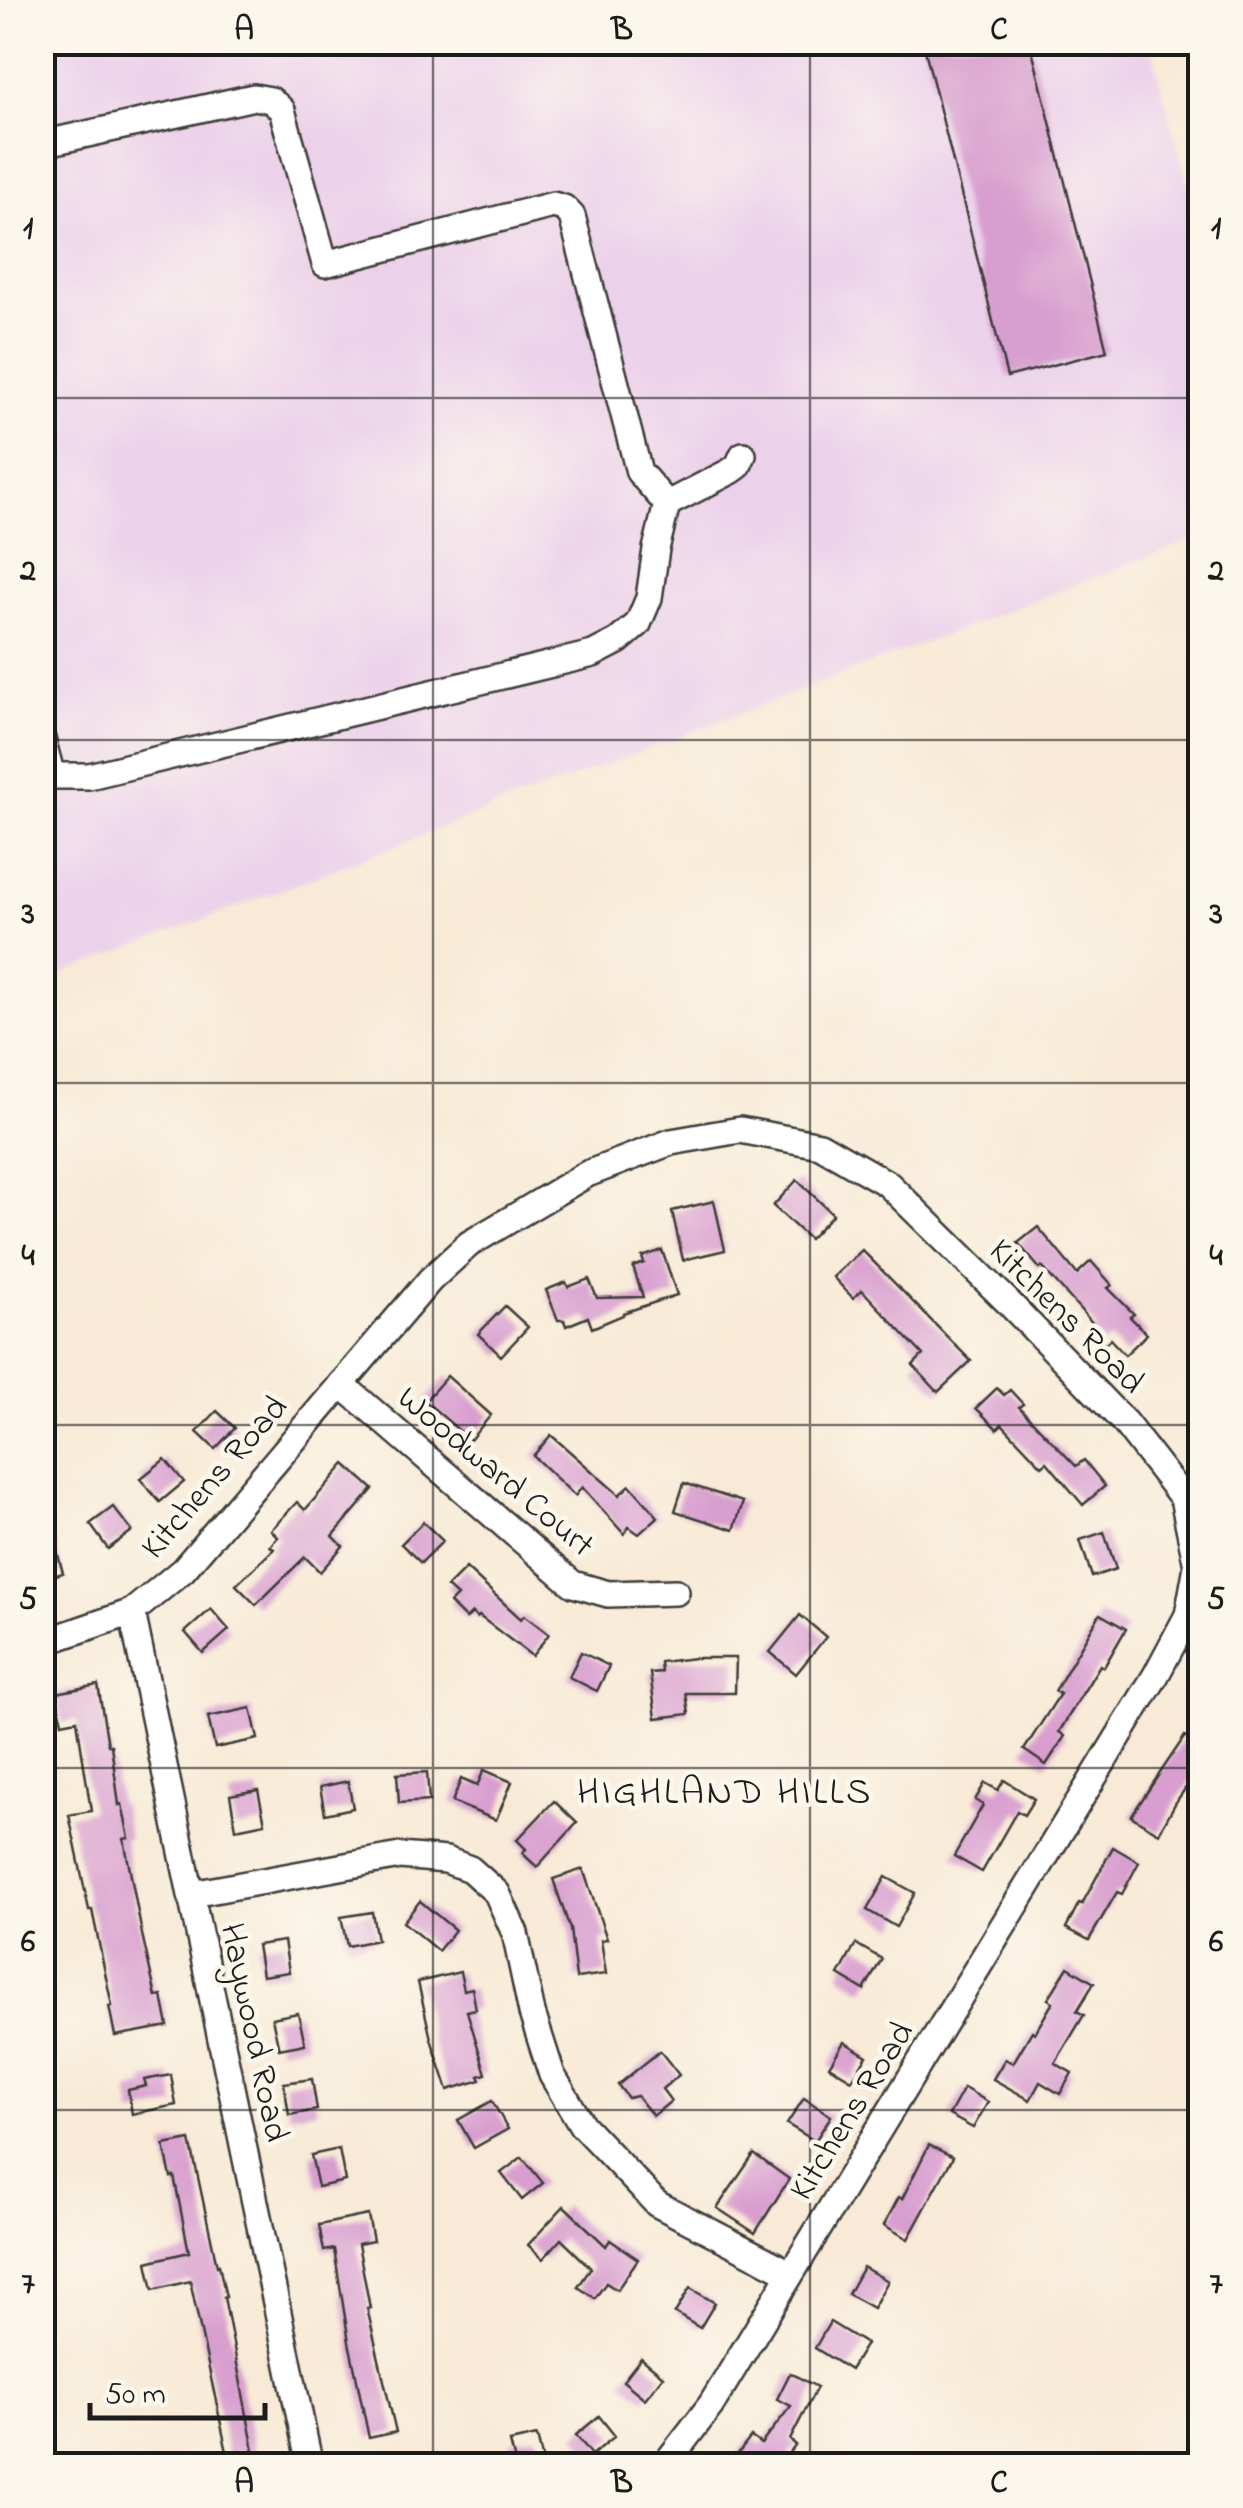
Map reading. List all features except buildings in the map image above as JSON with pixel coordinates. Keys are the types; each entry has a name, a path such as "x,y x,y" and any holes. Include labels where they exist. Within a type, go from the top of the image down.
{"street":[{"path":"42,144 254,97 271,100 282,110 324,264 552,205 564,208 572,216 639,472 667,504"},
{"path":"42,738 48,776 88,776 593,654 618,641 638,624 649,598 667,504 738,466 743,456"},
{"name":"Kitchens Road","path":"42,1643 132,1612 183,1570 430,1280 469,1244 587,1174 671,1142 740,1130 820,1145 888,1184 1126,1423 1183,1498 1197,1566 1188,1615 1156,1675 710,2405 664,2466"},
{"name":"Woodward Court","path":"341,1384 573,1584 608,1594 676,1592"},
{"name":"Haywood Road","path":"132,1612 310,2466"},
{"path":"192,1894 400,1856 446,1860 470,1868 497,1893 515,1933 532,2013 552,2075 582,2126 657,2204 790,2273"}],"shaded area":[{"path":"43,43 1150,43 1200,230 1200,537 43,981"}],"district":[{"name":"HIGHLAND HILLS","path":"725,1790"}]}
